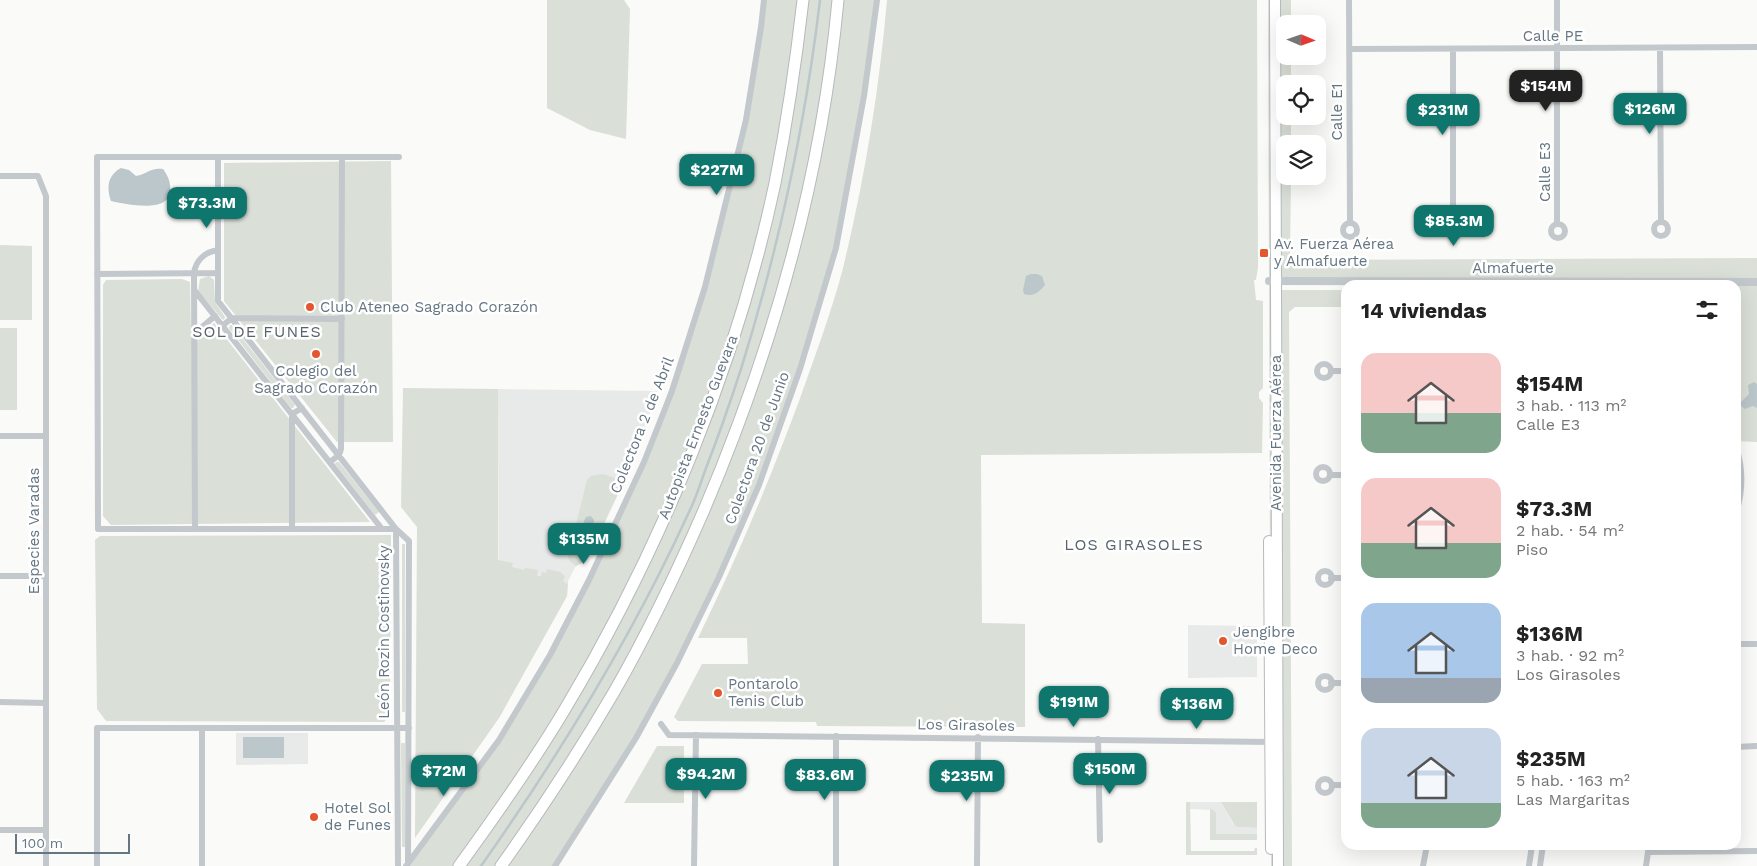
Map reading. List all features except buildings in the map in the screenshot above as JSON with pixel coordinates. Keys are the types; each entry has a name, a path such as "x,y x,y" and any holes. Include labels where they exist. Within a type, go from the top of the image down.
{"highway":[{"name":"Autopista Ernesto Guevara","path":"459,866 491,822 565,710 617,616 647,556 687,466 736,329 772,195 786,128 803,0"},
{"path":"501,866 568,769 615,691 658,611 694,533 746,407 786,280 800,220 828,84 838,0"}],"main road":[{"name":"Avenida Fuerza Aérea","path":"1268,0 1272,282 1274,742 1278,866"},
{"name":"Avenida Fuerza Aérea","path":"1272,282 1275,0"},
{"name":"Avenida Fuerza Aérea","path":"1271,866 1274,742"}],"street":[{"name":"Colectora 2 de Abril","path":"407,865 499,740 550,655 644,462 672,391 706,287 746,120 764,0"},
{"name":"Colectora 20 de Junio","path":"555,866 636,738 677,664 722,570 759,485 800,369 836,248 864,96 877,0"},
{"name":"Calle E1","path":"1349,0 1350,223"},
{"name":"Calle E3","path":"1557,0 1557,224"},
{"name":"Calle PE","path":"1350,49 1757,47"},
{"path":"1453,48 1453,223"},
{"path":"1660,48 1661,222"},
{"path":"396,529 98,529 97,157 399,157"},
{"path":"218,157 218,300 396,529"},
{"path":"330,462 339,455 342,449 342,157"},
{"name":"Especies Varadas","path":"0,176 38,176 46,196 46,866"},
{"path":"194,529 194,273 195,265 201,257 210,251 218,250"},
{"path":"97,274 218,273"},
{"name":"Almafuerte","path":"1272,282 1341,282"},
{"name":"Almafuerte","path":"1741,282 1757,282"},
{"path":"195,291 382,529"},
{"path":"195,333 215,316"},
{"path":"222,326 232,318 342,318"},
{"path":"1331,371 1341,371"},
{"path":"292,414 302,408"},
{"path":"292,414 292,529"},
{"path":"0,436 46,436"},
{"path":"1330,475 1341,474"},
{"path":"1741,477 1741,490"},
{"name":"León Rozin Costinovsky","path":"396,529 409,541 407,865"},
{"name":"León Rozin Costinovsky","path":"396,529 398,866"},
{"path":"0,576 46,576"},
{"path":"1332,578 1341,578"},
{"path":"1741,644 1757,644"},
{"path":"1331,683 1341,683"},
{"path":"0,702 46,703"},
{"name":"Los Girasoles","path":"661,724 669,734 696,735 1274,742"},
{"path":"97,866 97,728 408,728"},
{"path":"202,728 202,866"},
{"path":"694,866 696,735"},
{"path":"836,736 836,866"},
{"path":"977,866 978,737"},
{"path":"1098,739 1100,840"},
{"path":"1741,747 1757,746"},
{"path":"1332,785 1341,785"},
{"path":"0,830 46,830"},
{"path":"1423,866 1426,850"},
{"path":"1529,866 1531,850"},
{"path":"1540,866 1542,850"},
{"path":"1646,866 1649,850"},
{"path":"1721,850 1757,851"}],"shaded area":[{"path":"547,0 624,0 630,9 626,139 590,130 547,108"},
{"path":"764,0 877,0 845,205 822,300 740,531 659,696 555,866 406,866 499,740 550,655 644,462 705,287 737,155"},
{"path":"887,0 1257,0 1258,267 1256,280 1254,280 1256,300 1263,301 1263,388 1259,392 1259,398 1263,403 1262,453 981,455 982,623 1025,624 1025,727 817,726 816,722 678,721 674,717 702,664 748,664 747,638 698,638 739,550 776,461 827,321 842,272 870,137 880,69"},
{"path":"1268,0 1291,0 1291,15 1276,15 1276,65 1291,65 1291,75 1276,75 1276,125 1291,125 1291,135 1276,135 1276,185 1291,185 1290,254 1295,260 1757,258 1757,282 1741,282 1741,280 1341,280 1341,282 1275,282 1278,866 1271,866"},
{"name":"Club Ateneo Sagrado Corazón","path":"391,161 393,442 337,442 224,301 224,163"},
{"path":"121,168 129,170 136,176 155,169 163,169 170,185 168,198 162,203 146,206 111,201 109,182 113,174"},
{"path":"0,245 32,246 32,320 0,320"},
{"path":"1031,274 1042,276 1045,285 1036,293 1031,295 1024,294 1026,276"},
{"path":"209,276 214,280 215,302 225,317 224,320 198,291 200,279"},
{"path":"182,279 190,282 191,336 200,335 214,323 370,522 111,525 103,516 103,285 106,280"},
{"path":"1741,286 1757,286 1757,442 1741,441"},
{"path":"1281,290 1341,290 1341,307 1295,307 1289,312 1292,866 1280,866 1278,293"},
{"path":"232,325 295,405 293,408 291,408 229,328"},
{"path":"0,328 17,328 17,410 0,410"},
{"path":"1754,382 1757,384 1757,408 1753,406 1745,409 1741,406 1741,402 1749,394 1748,385"},
{"path":"403,388 498,389 498,560 513,563 512,567 524,570 525,568 538,570 537,576 541,576 542,572 546,573 547,569 560,572 565,576 563,581 567,584 568,581 567,596 499,718 415,838 417,527 401,507"},
{"path":"498,389 657,391 619,492 587,560 576,566 568,581 567,596 499,718"},
{"path":"339,462 379,512 375,515 335,464"},
{"path":"603,474 624,481 587,560 576,566 568,557 587,480 591,476"},
{"path":"591,516 594,520 593,528 582,552 578,552 576,549 581,544 579,537 585,530 584,521 586,517"},
{"path":"391,535 390,715 384,722 106,721 97,709 95,540 100,536"},
{"path":"402,544 405,544 405,712 402,712"},
{"path":"1188,625 1257,626 1257,677 1188,678"},
{"path":"236,733 308,733 308,764 236,765"},
{"path":"243,737 284,737 284,758 243,758"},
{"path":"401,743 405,743 405,847 402,847"},
{"path":"657,746 684,746 684,803 624,803"},
{"path":"1186,802 1190,802 1191,851 1254,851 1257,848 1257,855 1186,855"},
{"path":"1190,802 1221,802 1233,824 1238,827 1257,828 1257,840 1210,840 1210,810 1190,809"},
{"path":"1221,802 1257,802 1257,828 1235,826"},
{"path":"1210,809 1216,813 1216,834 1257,834 1257,840 1210,840"}],"waterway":[{"path":"481,866 539,781 593,694 644,604 692,507 741,369 779,232 807,94 820,0"}],"place":[{"name":"Av. Fuerza Aérea y Almafuerte","path":"1264,253"},
{"name":"Club Ateneo Sagrado Corazón","path":"310,307"},
{"name":"Colegio del Sagrado Corazón","path":"316,354"},
{"name":"Jengibre Home Deco","path":"1223,641"},
{"name":"Pontarolo Tenis Club","path":"718,693"},
{"name":"Hotel Sol de Funes","path":"314,817"}],"district":[{"name":"SOL DE FUNES","path":"257,331"},
{"name":"LOS GIRASOLES","path":"1134,544"}]}
